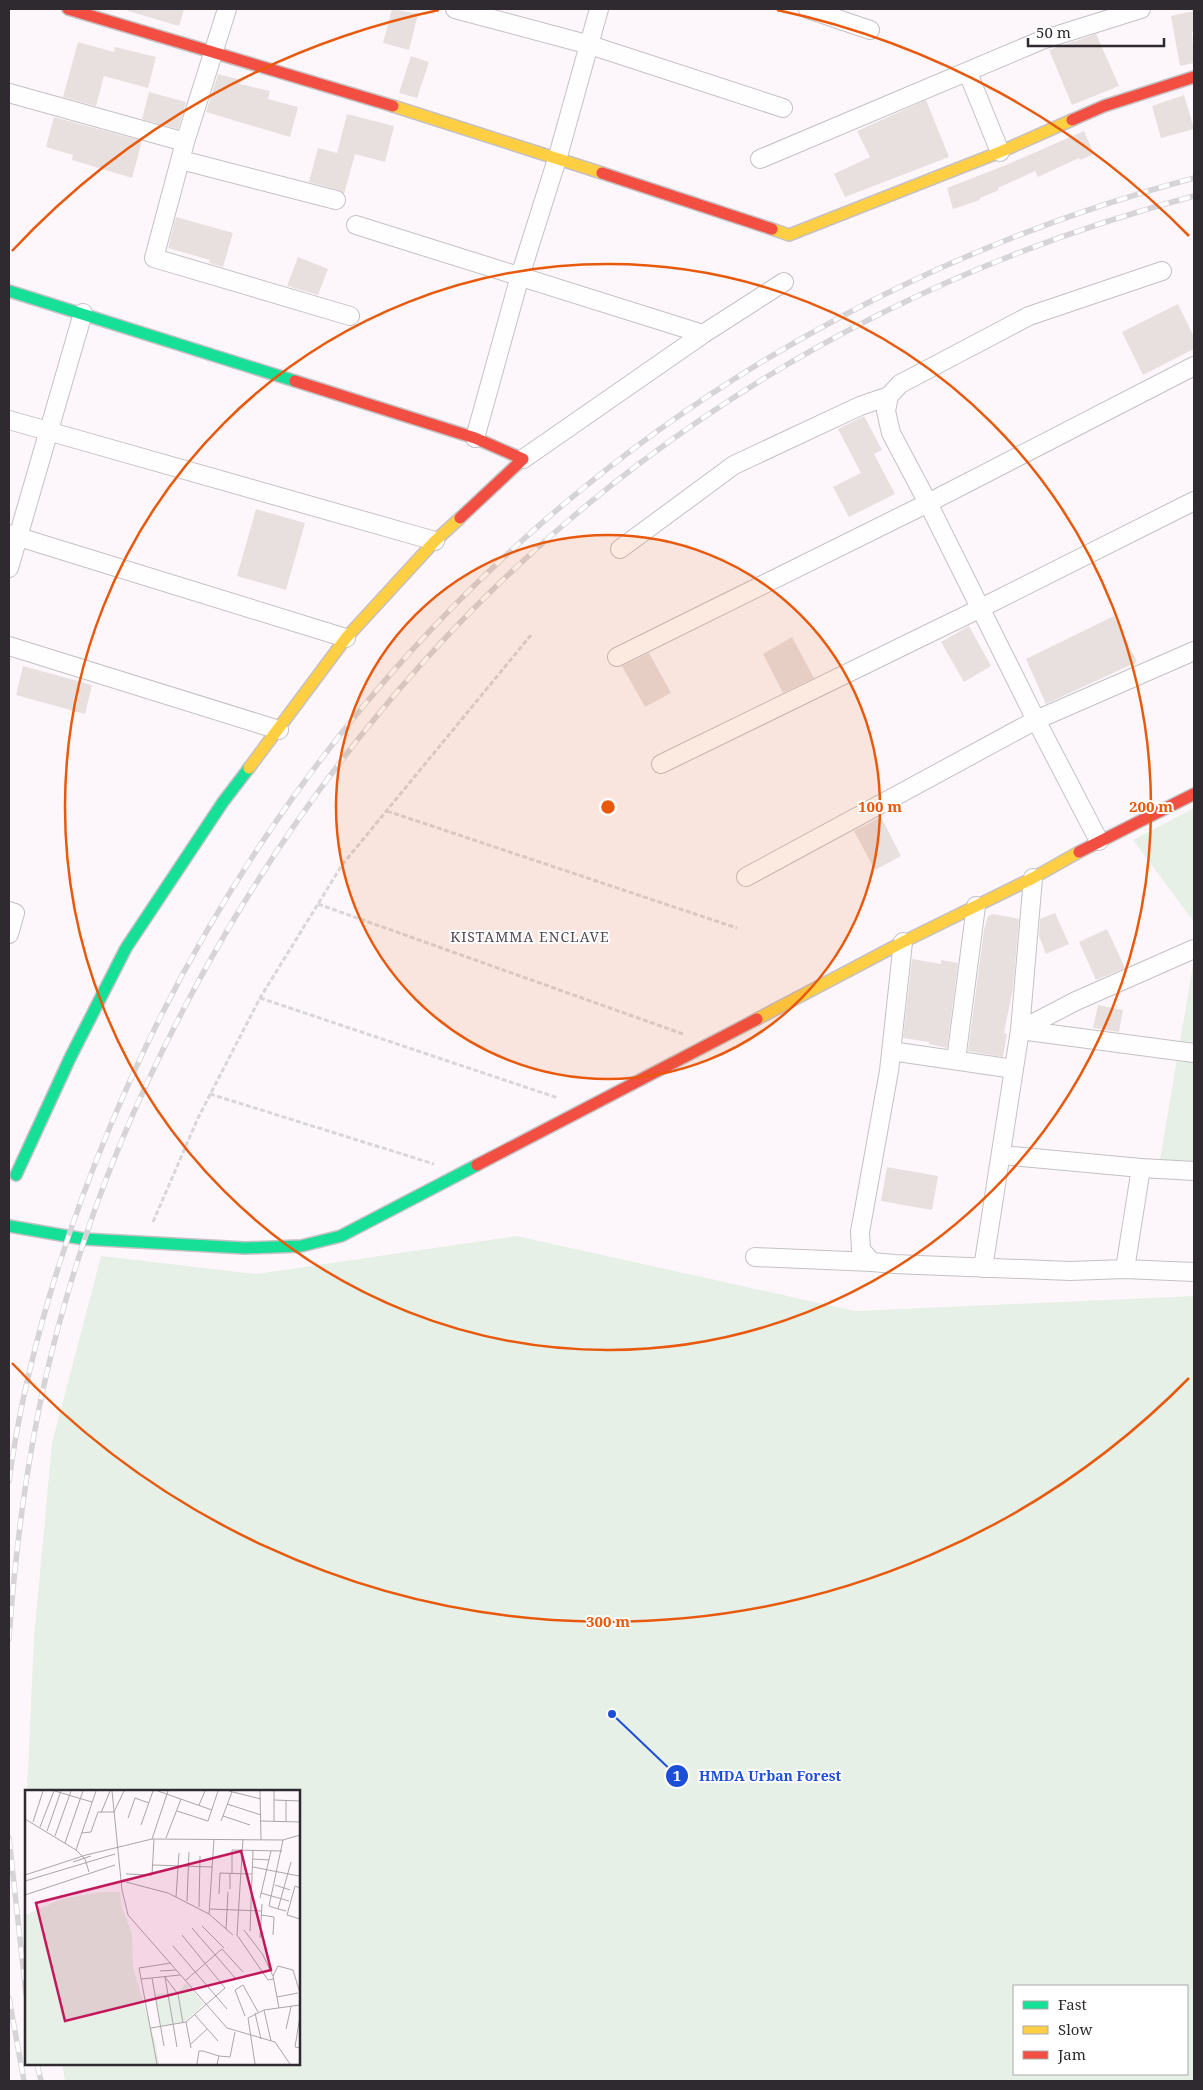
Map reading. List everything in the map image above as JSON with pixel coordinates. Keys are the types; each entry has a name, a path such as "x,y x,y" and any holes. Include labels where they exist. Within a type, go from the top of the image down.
{"street":[{"path":"68,9 214,50 558,156 789,235 1000,152 1104,106 1194,77"},
{"path":"227,9 185,142 154,258 350,316"},
{"path":"455,9 590,45 783,108"},
{"path":"475,438 520,276 558,156 599,9"},
{"path":"808,9 870,30"},
{"path":"760,159 968,73 1042,40 1141,9"},
{"path":"968,73 1000,152"},
{"path":"9,93 185,142"},
{"path":"181,160 336,200"},
{"path":"356,226 702,334"},
{"path":"620,549 734,465 860,406 889,396 900,384 917,374 1029,316 1162,271"},
{"path":"16,1175 70,1058 126,948 223,802 279,730 346,638 435,541 523,459 702,334 784,282"},
{"path":"9,291 475,438 523,459"},
{"path":"9,568 13,535 48,430 83,313"},
{"path":"617,658 928,503 1194,366"},
{"path":"889,396 886,411 891,433 1099,840"},
{"path":"9,420 435,541"},
{"path":"661,764 981,608 1194,501"},
{"path":"13,535 346,638"},
{"path":"9,646 279,730"},
{"path":"746,877 1036,720 1194,651"},
{"path":"9,1226 84,1239 245,1248 301,1246 341,1236 903,942 1033,878 1099,840 1194,794"},
{"path":"983,1268 1020,1030 1033,878"},
{"path":"956,1060 976,906"},
{"path":"9,911 15,913 9,934"},
{"path":"872,1262 861,1250 860,1232 892,1051 903,942"},
{"path":"1020,1030 1076,1001 1194,949"},
{"path":"1020,1030 1194,1053"},
{"path":"892,1051 1014,1069"},
{"path":"1000,1155 1194,1172"},
{"path":"1125,1269 1141,1168"},
{"path":"755,1257 1070,1271 1125,1269 1194,1272"}],"path":[{"path":"144,1243 210,1094 260,998 342,865 530,635"},
{"path":"387,811 737,928"},
{"path":"318,904 711,1044"},
{"path":"260,998 586,1107"},
{"path":"210,1094 436,1164"}],"shaded area":[{"path":"1194,808 1194,922 1133,840"},
{"path":"1194,959 1194,1167 1159,1165"},
{"path":"517,1236 855,1311 1194,1296 1194,2081 65,2081 62,2065 300,2065 300,1790 27,1790 34,1637 52,1443 101,1256 256,1274"}],"building":[{"path":"128,9 184,9 179,26 128,11"},
{"path":"392,9 418,14 409,50 383,43"},
{"path":"1194,11 1194,32 1192,32 1194,63 1180,66 1171,16"},
{"path":"1096,34 1119,86 1072,105 1049,50"},
{"path":"78,42 114,52 115,47 156,57 148,88 104,76 96,106 63,97"},
{"path":"411,56 429,62 417,98 399,93"},
{"path":"218,74 241,80 240,84 270,91 268,99 298,107 290,137 206,112"},
{"path":"149,92 186,102 178,129 142,119"},
{"path":"1184,95 1194,129 1161,138 1152,106"},
{"path":"926,100 949,157 845,197 834,174 870,157 857,131"},
{"path":"347,114 394,126 385,162 355,154 344,194 339,190 309,182 318,148 337,153"},
{"path":"54,117 142,141 132,178 72,160 73,155 46,147"},
{"path":"1084,131 1094,154 1080,160 1079,158 1038,177 1035,171 998,188 999,190 980,198 980,200 953,209 947,188"},
{"path":"176,217 233,233 223,267 209,263 210,260 168,248"},
{"path":"298,257 328,269 318,295 287,286"},
{"path":"1178,304 1194,337 1194,349 1143,375 1122,332"},
{"path":"864,416 882,450 874,454 895,494 849,517 833,487 861,473 838,429"},
{"path":"256,509 305,523 286,590 237,576"},
{"path":"1114,616 1137,662 1046,704 1026,659"},
{"path":"969,626 991,666 964,682 941,642"},
{"path":"792,637 814,678 783,693 763,654"},
{"path":"649,653 671,693 645,707 622,666"},
{"path":"23,666 92,685 85,714 16,695"},
{"path":"881,817 901,856 875,870 854,831"},
{"path":"1055,913 1069,944 1046,954 1039,936 1040,919"},
{"path":"993,914 1019,919 1013,988 1004,1033 1007,1034 1003,1057 968,1051 984,930 988,916"},
{"path":"1107,929 1125,968 1096,980 1079,942"},
{"path":"912,959 941,964 941,960 958,963 947,1048 929,1044 929,1042 903,1038"},
{"path":"1098,1005 1123,1010 1119,1032 1093,1028"},
{"path":"887,1167 938,1176 932,1210 881,1201"}],"railway":[{"path":"9,1481 25,1390 49,1298 78,1208 112,1122 195,952 295,794 411,651 542,523 687,411 844,315 1014,237 1194,178"},
{"path":"9,1639 22,1511 35,1427 44,1385 80,1252 116,1154 159,1058 234,919 321,788 419,667 526,559 642,462 767,376 901,304 1044,243 1194,196"},
{"path":"9,1838 25,1985"},
{"path":"9,1998 24,2081"},
{"path":"37,2065 41,2081"}],"traffic: fast":[{"path":"9,291 295,381"},
{"path":"16,1175 70,1058 126,948 223,802 249,768"},
{"path":"9,1226 84,1239 245,1248 301,1246 341,1236 477,1165"}],"traffic: slow":[{"path":"393,106 602,173"},
{"path":"772,229 789,235 1000,152 1072,120"},
{"path":"249,768 346,638 435,541 460,518"},
{"path":"757,1019 903,942 1033,878 1079,852"}],"traffic: jam":[{"path":"68,9 393,106"},
{"path":"1072,120 1104,106 1194,77"},
{"path":"602,173 772,229"},
{"path":"295,381 475,438 523,459 460,518"},
{"path":"1079,852 1194,794"},
{"path":"477,1165 757,1019"}],"place":[{"name":"HMDA Urban Forest","path":"612,1714"}],"district":[{"name":"KISTAMMA ENCLAVE","path":"530,937"}]}
